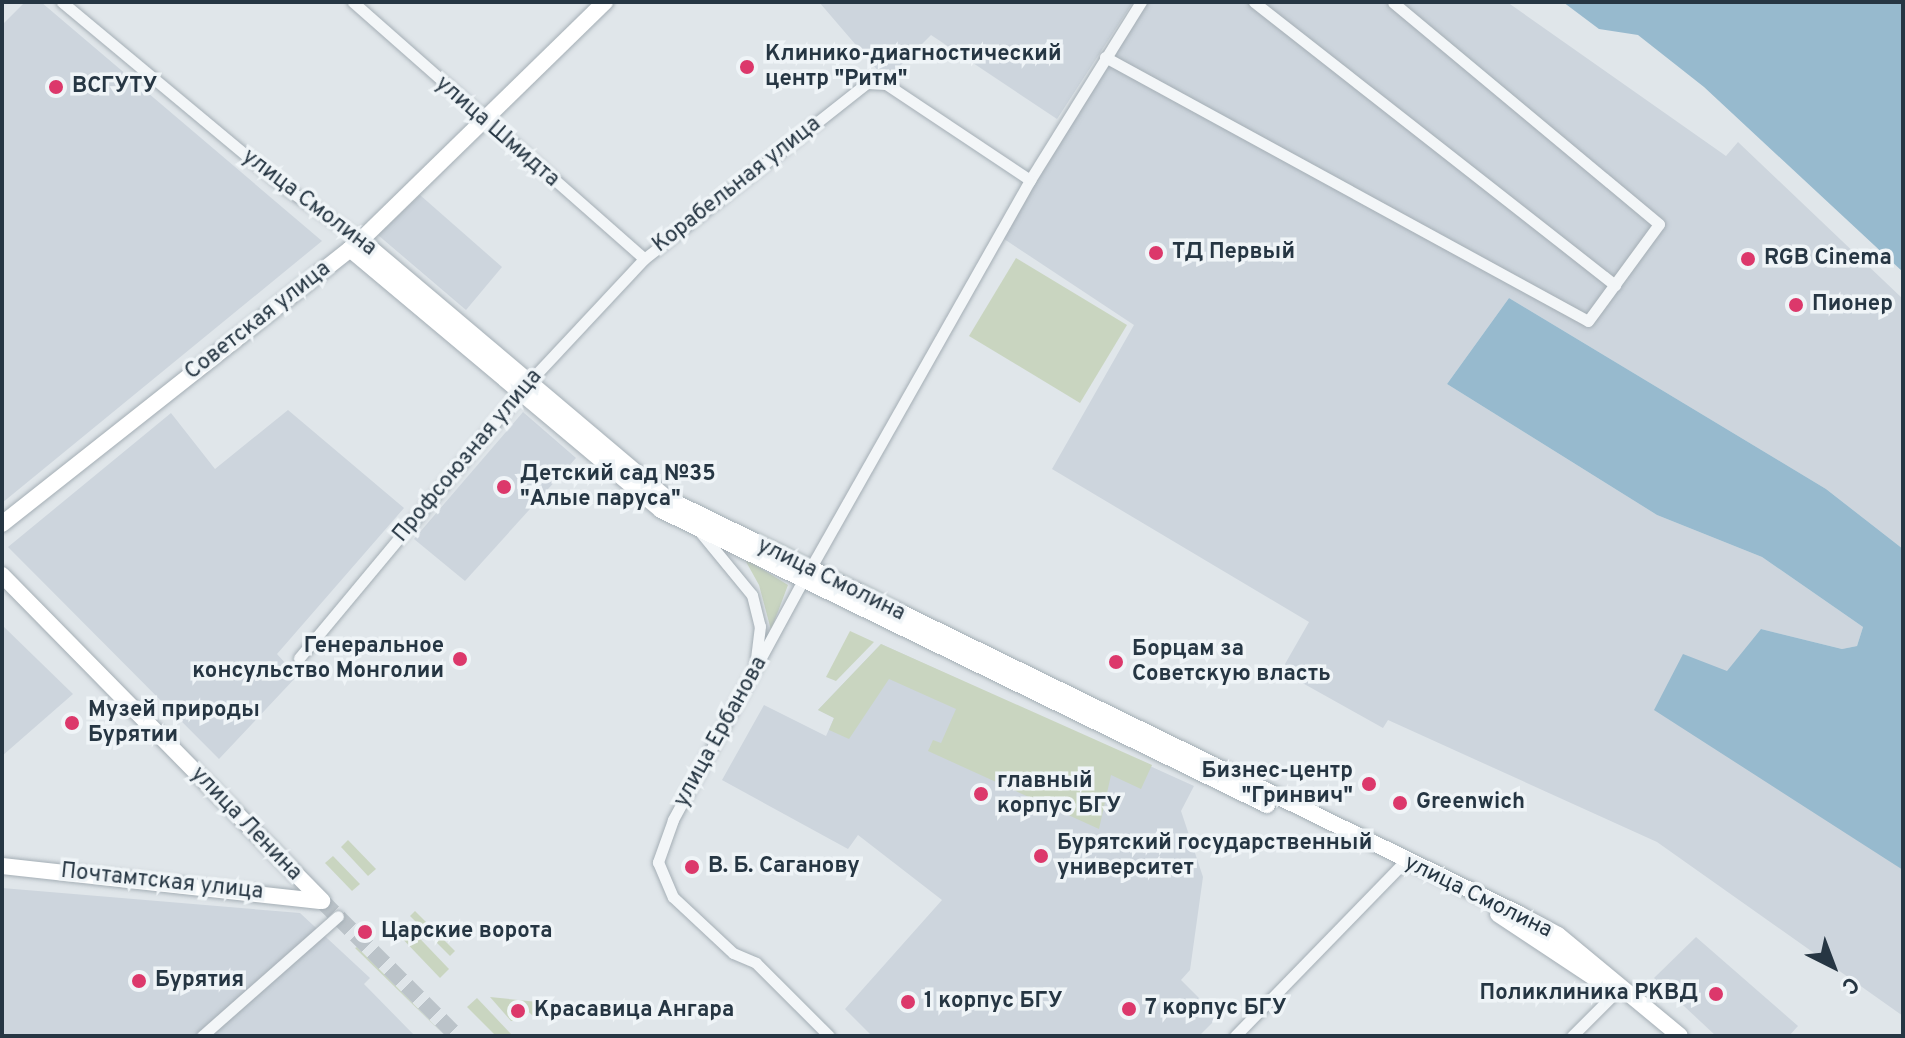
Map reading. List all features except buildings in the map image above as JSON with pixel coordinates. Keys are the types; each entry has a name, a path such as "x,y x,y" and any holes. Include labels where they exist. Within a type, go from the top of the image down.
{"main road":[{"name":"Советская улица","path":"2,524 355,244 605,2"},
{"name":"улица Смолина","path":"355,244 524,388 666,498 806,575 1401,864 1558,935 1618,989 1680,1036"},
{"path":"524,388 661,510 700,532 806,575"},
{"name":"улица Ленина","path":"2,575 322,901"},
{"name":"Почтамтская улица","path":"2,866 322,901"},
{"path":"1618,989 1663,1036"}],"street":[{"name":"улица Смолина","path":"62,2 355,244"},
{"name":"улица Шмидта","path":"353,2 483,121 644,259"},
{"name":"улица Ербанова","path":"829,1036 667,887 658,862 667,835 806,575 1030,180 1141,2"},
{"path":"1254,2 1615,285"},
{"path":"1105,57 1588,321 1659,224 1393,2"},
{"name":"Корабельная улица","path":"644,259 878,79 1030,180"},
{"name":"Профсоюзная улица","path":"299,658 524,388 644,259"},
{"path":"700,532 752,595 760,626 753,672"},
{"path":"1235,1036 1401,864"},
{"path":"202,1036 338,916"},
{"path":"1572,1036 1618,989"}],"shaded area":[{"path":"25,2 41,2 322,241 2,503 2,25"},
{"path":"819,2 1133,2 1057,119 931,35 886,80"},
{"path":"1141,2 1507,2 1726,156 1738,142 1903,299 1903,549 1826,489 1509,298 1447,384 1657,515 1762,557 1863,627 1857,646 1842,649 1761,629 1884,856 1903,870 1903,1016 1657,842 1388,720 1383,728 1281,671 1309,622 1052,469 1134,325 998,235"},
{"path":"420,195 502,267 466,310 378,235"},
{"path":"288,410 404,508 277,654 297,676 219,759 8,547 171,413 215,469"},
{"name":"Детский сад №35 \"Алые паруса\"","path":"523,412 576,458 465,581 414,539"},
{"path":"2,625 73,694 2,756"},
{"name":"Бурятский государственный университет","path":"881,644 1194,786 1181,811 1203,877 1190,970 1181,980 1218,1017 1199,1036 872,1036 845,1009 942,900 858,835 848,849 722,780 764,705 826,736 834,718 818,710"},
{"path":"2,888 300,913 370,978 364,984 415,1036 2,1036"},
{"name":"Поликлиника РКВД","path":"1696,937 1798,1026 1789,1036 1716,1036 1654,978"}],"green space":[{"path":"1016,258 1127,325 1080,403 969,336"},
{"path":"744,558 788,585 771,630 759,585"},
{"path":"850,631 874,642 836,681 826,677"},
{"path":"881,644 1152,765 1141,789 1111,775 1099,829 928,751 933,740 941,743 956,709 889,679 849,739 829,730 834,718 818,710"},
{"path":"348,840 376,869 368,876 341,847"},
{"path":"333,856 360,884 352,891 325,863"},
{"path":"415,911 455,951 450,956 410,916"},
{"path":"405,923 449,969 440,978 396,932"},
{"path":"355,948 380,970 445,1036"},
{"path":"490,997 538,1002 533,1016 520,1004 513,1015 519,1021 511,1021"},
{"path":"477,998 511,1034 496,1036 467,1007"}],"water":[{"path":"1563,2 1903,2 1903,272 1704,87 1638,35 1599,29"},
{"path":"1509,298 1826,489 1903,549 1903,870 1654,710 1683,654 1727,671 1761,629 1842,649 1857,646 1863,627 1762,557 1657,515 1447,384"}],"tunnel":[{"path":"322,901 457,1036"}],"place":[{"name":"Клинико-диагностический центр \"Ритм\"","path":"747,67"},
{"name":"ВСГУТУ","path":"56,87"},
{"name":"ТД Первый","path":"1156,253"},
{"name":"RGB Cinema","path":"1748,259"},
{"name":"Пионер","path":"1796,305"},
{"name":"Детский сад №35 \"Алые паруса\"","path":"504,487"},
{"name":"Генеральное консульство Монголии","path":"460,659"},
{"name":"Борцам за Советскую власть","path":"1116,662"},
{"name":"Музей природы Бурятии","path":"72,723"},
{"name":"Бизнес-центр \"Гринвич\"","path":"1369,784"},
{"name":"главный корпус БГУ","path":"981,794"},
{"name":"Greenwich","path":"1400,803"},
{"name":"Бурятский государственный университет","path":"1041,856"},
{"name":"В. Б. Саганову","path":"692,867"},
{"name":"Царские ворота","path":"365,932"},
{"name":"Бурятия","path":"139,981"},
{"name":"Поликлиника РКВД","path":"1716,994"},
{"name":"1 корпус БГУ","path":"908,1002"},
{"name":"7 корпус БГУ","path":"1129,1009"},
{"name":"Красавица Ангара","path":"518,1011"}]}
